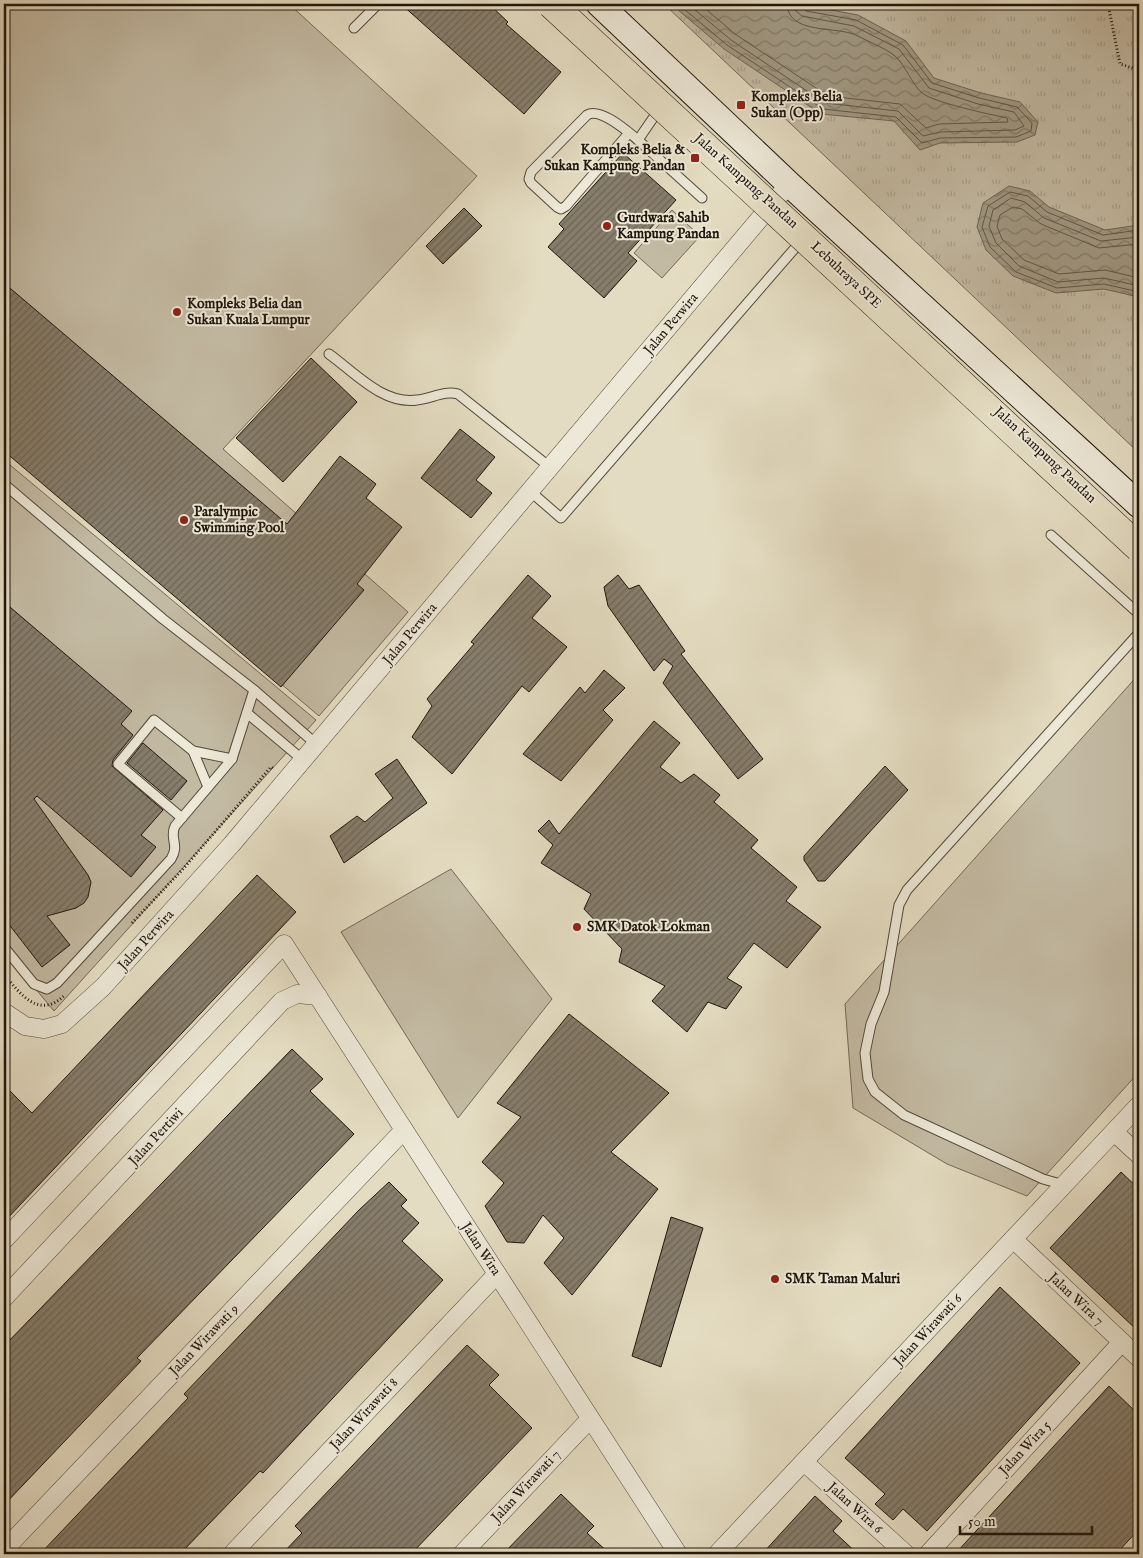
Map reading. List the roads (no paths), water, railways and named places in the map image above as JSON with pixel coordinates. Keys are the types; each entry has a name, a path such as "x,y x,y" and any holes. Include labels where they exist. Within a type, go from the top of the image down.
{"highway":[{"name":"Lebuhraya SPE","path":"551,4 1139,548"},
{"name":"Lebuhraya SPE","path":"579,4 1139,526"}],"street":[{"name":"Jalan Kampung Pandan","path":"551,4 662,106 772,203 1139,543"},
{"name":"Jalan Kampung Pandan","path":"599,4 789,184 1139,505"},
{"name":"Jalan Perwira","path":"4,1012 25,1026 44,1029 62,1024 103,987 184,899 286,780 789,184"},
{"name":"Jalan Wira","path":"4,1240 284,944 678,1554"},
{"name":"Jalan Pertiwi","path":"4,1298 282,1002 297,994 318,996"},
{"name":"Jalan Wirawati 6","path":"717,1554 1139,1105"},
{"name":"Jalan Wirawati 9","path":"4,1550 404,1130"},
{"path":"1114,1132 1139,1155"},
{"name":"Jalan Wira 7","path":"1013,1239 1139,1358"},
{"name":"Jalan Wirawati 8","path":"232,1554 497,1274"},
{"name":"Jalan Wira 5","path":"928,1554 1122,1342"},
{"name":"Jalan Wirawati 7","path":"462,1554 590,1419"},
{"name":"Jalan Wira 6","path":"804,1462 906,1554"}],"lane":[{"path":"354,28 378,4"},
{"path":"638,140 662,106"},
{"path":"629,133 566,206 556,207 529,179 531,172 592,112 599,112 629,133 638,140 702,198"},
{"path":"531,492 561,518 806,236"},
{"path":"329,354 381,393 394,399 418,400 450,392 458,394 551,468"},
{"path":"4,484 164,619 254,690 316,744"},
{"path":"1051,535 1139,614"},
{"path":"1064,1185 1043,1179 904,1115 876,1092 868,1079 865,1053 871,1024 884,992 900,905 906,890 1139,633"},
{"path":"4,947 34,984 47,989 52,987 171,859 176,848 173,831 232,759 254,690"},
{"path":"247,713 303,760"},
{"path":"182,818 118,764 154,720 193,751 232,759"},
{"path":"193,751 208,787"}],"water":[{"path":"671,4 799,4 858,15 906,41 934,78 981,93 1020,102 1038,122 1035,135 1017,142 940,143 920,150 894,121 821,114 724,49"},
{"path":"1009,186 1030,191 1049,207 1105,230 1139,225 1139,297 1104,289 1056,293 1013,276 986,250 977,227 983,203"}],"place":[{"name":"Kompleks Belia Sukan (Opp)","path":"741,105"},
{"name":"Kompleks Belia & Sukan Kampung Pandan","path":"695,158"},
{"name":"Gurdwara Sahib Kampung Pandan","path":"607,226"},
{"name":"Kompleks Belia dan Sukan Kuala Lumpur","path":"177,312"},
{"name":"Paralympic Swimming Pool","path":"184,520"},
{"name":"SMK Datok Lokman","path":"577,927"},
{"name":"SMK Taman Maluri","path":"775,1279"}]}
